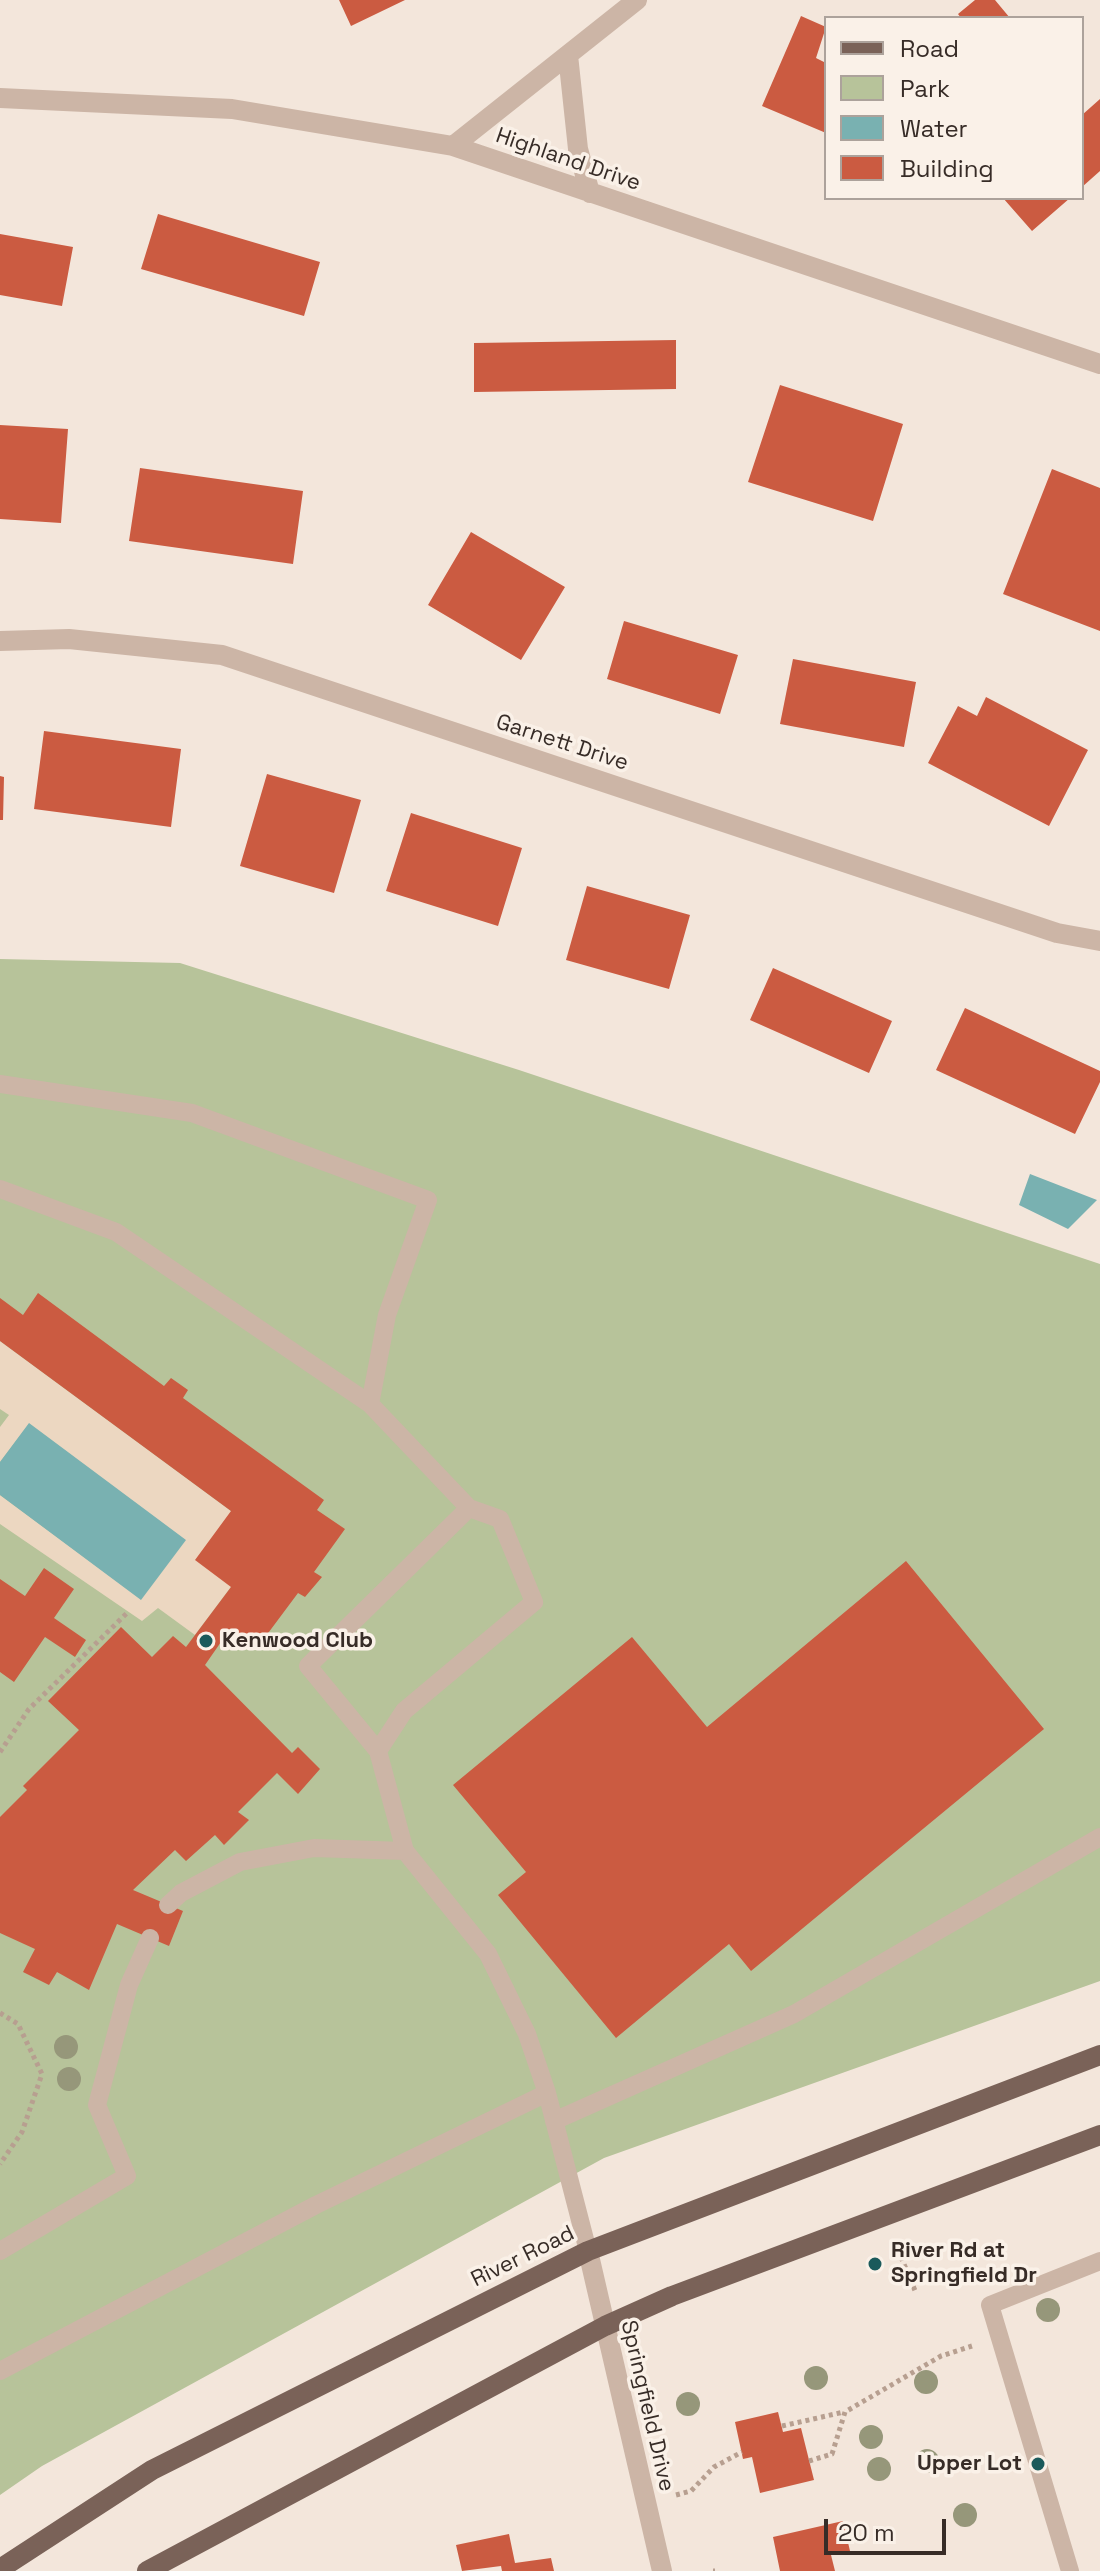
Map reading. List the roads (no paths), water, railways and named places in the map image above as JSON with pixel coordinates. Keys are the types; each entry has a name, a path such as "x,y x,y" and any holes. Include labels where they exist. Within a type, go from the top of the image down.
{"main road":[{"name":"River Road","path":"0,2569 152,2470 588,2251 1100,2055"},
{"path":"147,2571 605,2326 672,2296 1100,2135"}],"street":[{"path":"453,146 637,0"},
{"path":"568,55 578,149 590,193"},
{"name":"Highland Drive","path":"0,98 232,109 453,146 1097,360"},
{"name":"Garnett Drive","path":"0,641 69,639 222,655 1057,933 1100,941"},
{"name":"Springfield Drive","path":"588,2251 662,2571"}],"lane":[{"path":"0,1084 192,1113 428,1200 387,1315 370,1404"},
{"path":"0,1189 116,1232 370,1404 469,1508 500,1519 534,1602 404,1711 378,1751"},
{"path":"469,1508 308,1666 378,1751 405,1851 488,1954 527,2034 547,2093 588,2251"},
{"path":"554,2121 794,2014 1100,1837"},
{"path":"168,1905 181,1893 240,1862 314,1848 405,1851"},
{"path":"0,2251 127,2176 97,2105 129,1985 150,1938"},
{"path":"0,2371 316,2205 547,2093"},
{"path":"1070,2571 990,2305 1099,2261"}],"water":[{"path":"1030,1174 1097,1200 1068,1229 1019,1205"},
{"path":"29,1423 186,1540 141,1600 0,1495 0,1462"}],"place":[{"name":"Kenwood Club","path":"206,1641"},
{"name":"River Rd at Springfield Dr","path":"875,2264"},
{"name":"Upper Lot","path":"1038,2464"}]}
